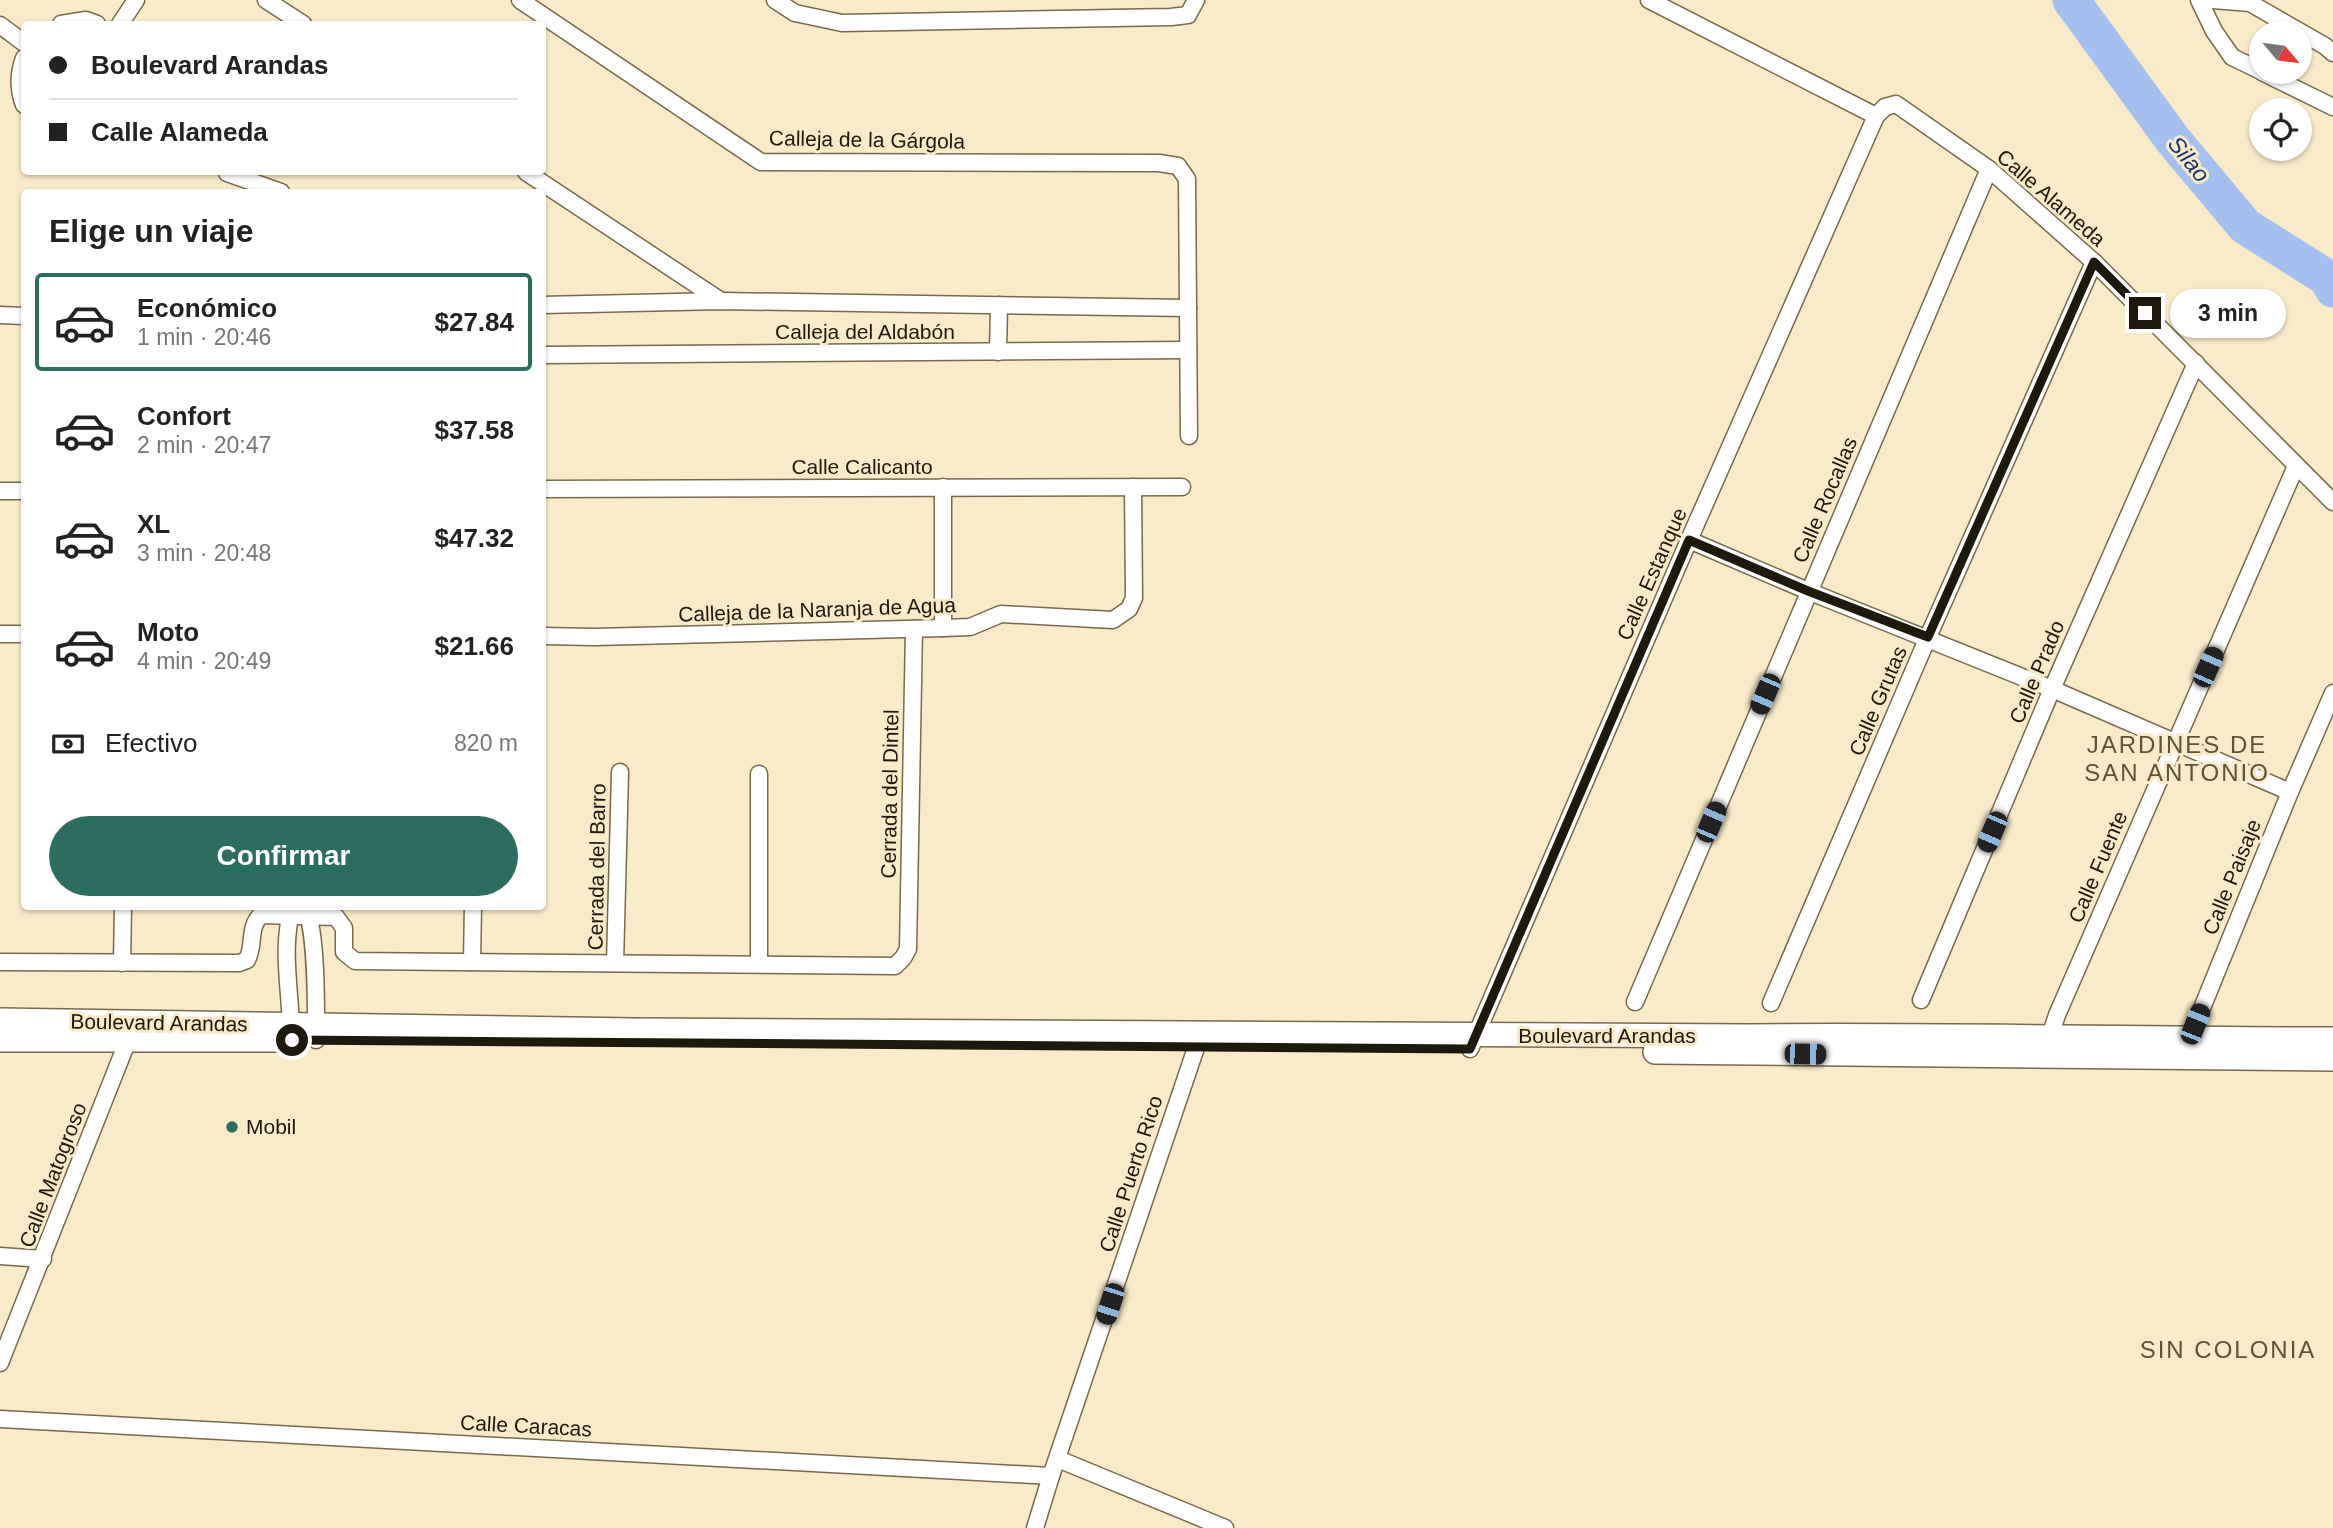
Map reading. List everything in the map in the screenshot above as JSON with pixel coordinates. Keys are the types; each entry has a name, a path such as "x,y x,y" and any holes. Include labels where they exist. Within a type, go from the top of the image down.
{"main road":[{"name":"Boulevard Arandas","path":"0,1020 316,1033 1198,1040 1473,1042 1910,1034 2046,1047 2333,1059"},
{"name":"Boulevard Arandas","path":"0,1040 128,1040 291,1032"},
{"name":"Boulevard Arandas","path":"2046,1047 2189,1040 2333,1039"}],"street":[{"path":"122,21 136,0"},
{"path":"266,0 298,21"},
{"name":"Calleja de la Gárgola","path":"520,0 761,162 1146,163 1178,166 1187,179 1188,308"},
{"path":"775,0 795,13 842,23 1188,15 1196,0"},
{"path":"1649,0 1876,116"},
{"path":"2199,0 2214,31 2232,57 2249,65"},
{"path":"2213,0 2250,3 2330,45"},
{"path":"0,25 21,41"},
{"path":"21,66 21,97"},
{"path":"2288,84 2333,107"},
{"name":"Calle Alameda","path":"1876,116 1885,107 1896,104 1989,169 2094,262 2333,502"},
{"name":"Calle Estanque","path":"1473,1042 1689,540 1876,116"},
{"name":"Calle Rocallas","path":"1635,1002 1989,169"},
{"path":"229,175 242,189"},
{"path":"234,175 273,189"},
{"path":"531,175 721,301"},
{"name":"Calle Grutas","path":"1771,1003 1928,637 2094,262"},
{"name":"Calleja del Aldabón","path":"546,304 721,301 1188,308"},
{"path":"998,352 999,305"},
{"path":"1188,308 1189,436"},
{"path":"0,315 21,316"},
{"name":"Calleja del Aldabón","path":"546,355 1188,350"},
{"name":"Calle Prado","path":"1921,1000 2052,689 2196,363"},
{"name":"Calle Fuente","path":"2046,1047 2296,466"},
{"path":"943,487 943,628"},
{"name":"Calleja de la Naranja de Agua","path":"546,636 970,627 1001,614 1113,620 1129,609 1134,598 1133,487"},
{"name":"Calle Calicanto","path":"546,489 1182,487"},
{"path":"0,491 21,491"},
{"path":"1689,540 1808,591 1928,637 2290,792"},
{"name":"Cerrada del Dintel","path":"759,964 895,965 908,949 914,629"},
{"path":"0,634 21,634"},
{"name":"Calle Paisaje","path":"2189,1040 2333,693"},
{"name":"Cerrada del Barro","path":"615,963 620,772"},
{"path":"0,962 239,963 247,960 251,952 253,925 261,915 307,911 336,917 341,922 344,928 344,952 355,961 759,964 759,774"},
{"path":"122,963 123,910"},
{"path":"472,962 474,910"},
{"path":"291,911 287,954 291,1032"},
{"path":"307,911 316,1033"},
{"name":"Calle Matogroso","path":"0,1363 128,1040"},
{"name":"Calle Puerto Rico","path":"1035,1528 1198,1040"},
{"path":"0,1256 43,1259"},
{"name":"Calle Caracas","path":"0,1419 1051,1476"},
{"path":"1058,1459 1225,1528"}],"waterway":[{"name":"Silao","path":"2071,0 2173,140 2245,226 2327,278 2333,289"}],"place":[{"name":"Mobil","path":"232,1127"}],"district":[{"name":"JARDINES DE SAN ANTONIO","path":"2177,759"},
{"name":"SIN COLONIA","path":"2228,1350"}],"route":[{"path":"292,1040 1470,1049 1689,540 1808,591 1928,637 2094,262 2145,313"}]}
